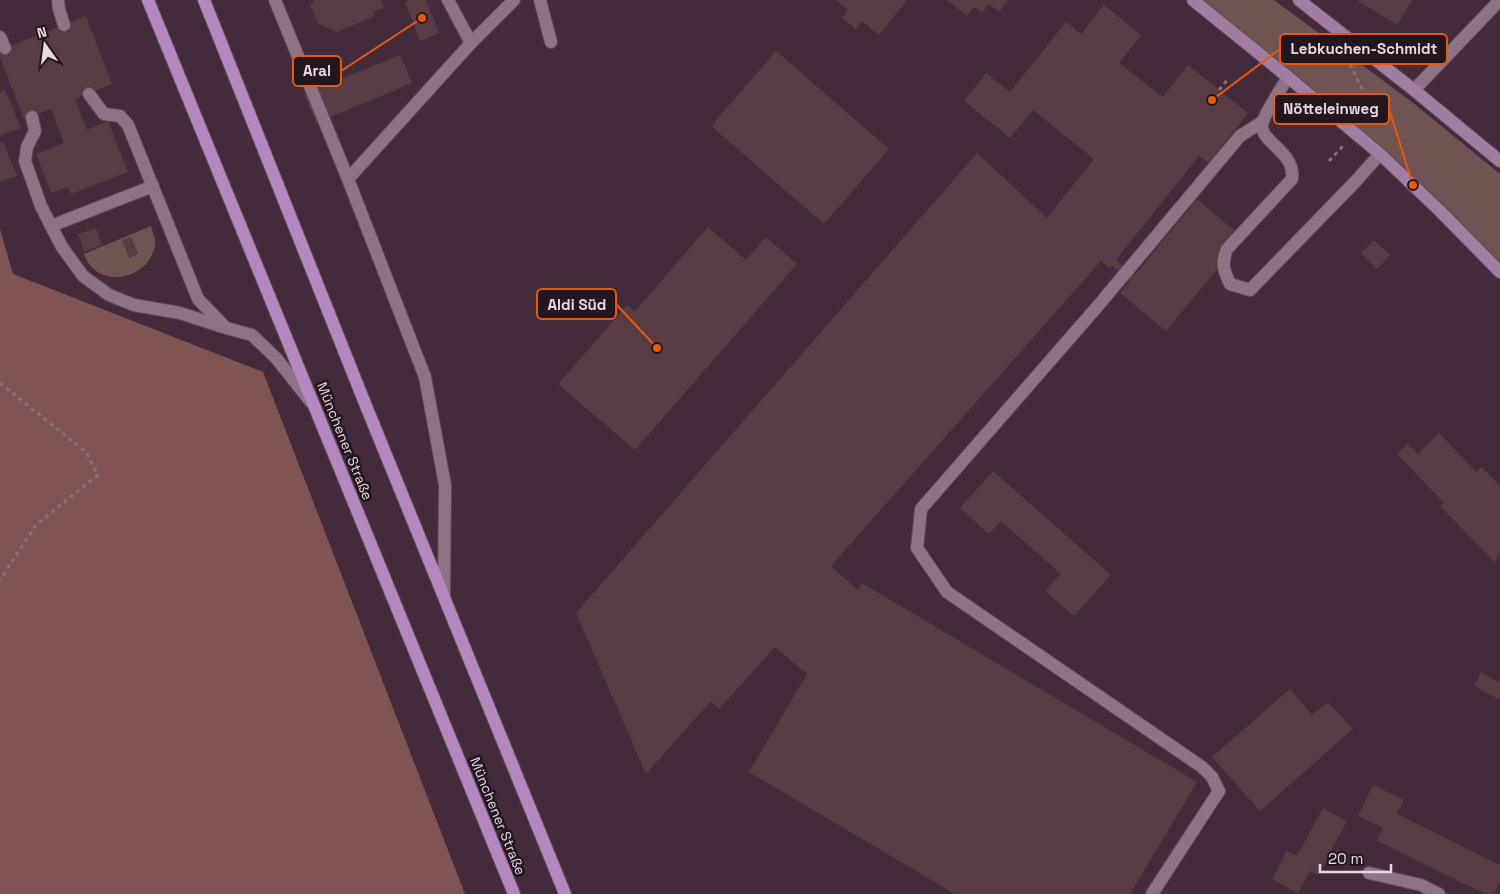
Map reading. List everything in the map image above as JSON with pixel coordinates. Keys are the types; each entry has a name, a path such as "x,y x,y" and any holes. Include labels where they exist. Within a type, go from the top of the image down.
{"main road":[{"name":"Münchener Straße","path":"148,0 514,894"},
{"path":"204,0 565,894"},
{"path":"1193,0 1380,154 1500,272"},
{"path":"1298,0 1414,90 1500,161"}],"street":[{"path":"58,0 58,9 64,25"},
{"path":"275,0 348,179 425,378 446,485 444,595"},
{"path":"448,0 471,43"},
{"path":"348,179 471,43 514,0"},
{"path":"540,0 551,42"},
{"path":"1414,90 1500,0"},
{"path":"1152,894 1219,791 1212,777 1202,767 947,592 916,548 920,509 1096,307 1240,136 1262,122 1288,77"},
{"path":"89,94 104,114 120,116 128,125 198,299 226,328"},
{"path":"32,117 35,131 26,147 25,161 41,206 51,226 62,247 83,276 108,295 134,304 180,313 252,335 276,358 314,407"},
{"path":"1262,122 1262,133 1290,161 1293,170 1292,179 1227,249 1222,260 1224,271 1230,284 1250,290 1380,154"},
{"path":"51,226 153,186"},
{"path":"1369,872 1421,885 1439,894"}],"path":[{"path":"1329,161 1355,132 1372,109 1350,64 1362,50"},
{"path":"1219,90 1229,78"},
{"path":"0,384 86,452 98,475 36,524 0,580"}],"shaded area":[{"path":"1202,0 1274,0 1412,102 1500,174 1500,269"},
{"path":"151,226 155,245 151,257 144,266 134,273 111,277 100,273 91,266 84,254"},
{"path":"0,229 13,274 263,372 465,894 0,894"}],"building":[{"path":"313,0 381,0 384,8 373,12 375,16 337,32 318,24 310,4 314,2"},
{"path":"410,0 426,0 439,33 420,41 405,2"},
{"path":"836,0 907,0 879,35 862,21 856,29 842,18 848,10"},
{"path":"947,0 1008,0 999,12 989,4 982,13 974,7 967,16"},
{"path":"1359,0 1412,0 1397,25"},
{"path":"1104,5 1141,35 1119,63 1163,97 1188,65 1248,113 1209,163 1199,156 1116,260 1135,275 1197,199 1243,238 1166,331 1120,293 1130,281 1112,266 1109,268 1101,261 831,566 858,590 862,583 1197,782 1130,894 955,894 749,772 807,674 775,647 719,709 711,701 646,774 576,613 977,153 1047,218 1094,159 1033,110 1010,138 964,101 986,73 1010,92 1066,22 1081,34"},
{"path":"86,16 112,84 75,99 87,130 108,121 128,172 71,194 68,187 51,193 36,154 64,143 51,109 24,119 0,57 0,50"},
{"path":"776,51 889,149 824,224 711,126"},
{"path":"400,55 412,83 316,123 304,94"},
{"path":"5,90 21,128 0,136 0,92"},
{"path":"3,142 17,176 0,182 0,143"},
{"path":"708,227 746,260 766,237 797,264 635,450 558,384 627,305 635,311"},
{"path":"96,228 102,245 84,252 78,234"},
{"path":"131,237 138,254 129,258 122,240"},
{"path":"1374,240 1390,255 1377,269 1361,253"},
{"path":"1439,433 1476,472 1482,467 1500,486 1500,555 1494,562 1440,506 1444,503 1397,454 1408,444 1418,454"},
{"path":"993,471 1111,575 1074,616 1045,591 1061,574 1001,521 989,534 960,508"},
{"path":"1481,672 1500,683 1500,700 1474,686"},
{"path":"1290,689 1312,715 1328,702 1353,729 1260,811 1212,757"},
{"path":"1373,785 1404,800 1397,814 1500,865 1500,882 1494,894 1485,894 1377,841 1383,828 1358,816"},
{"path":"1323,808 1347,821 1318,875 1310,871 1298,893 1272,879 1287,851 1297,856"}],"place":[{"name":"Aral","path":"422,18"},
{"name":"Lebkuchen-Schmidt","path":"1212,100"},
{"name":"Nötteleinweg","path":"1413,185"},
{"name":"Aldi Süd","path":"657,348"}]}
